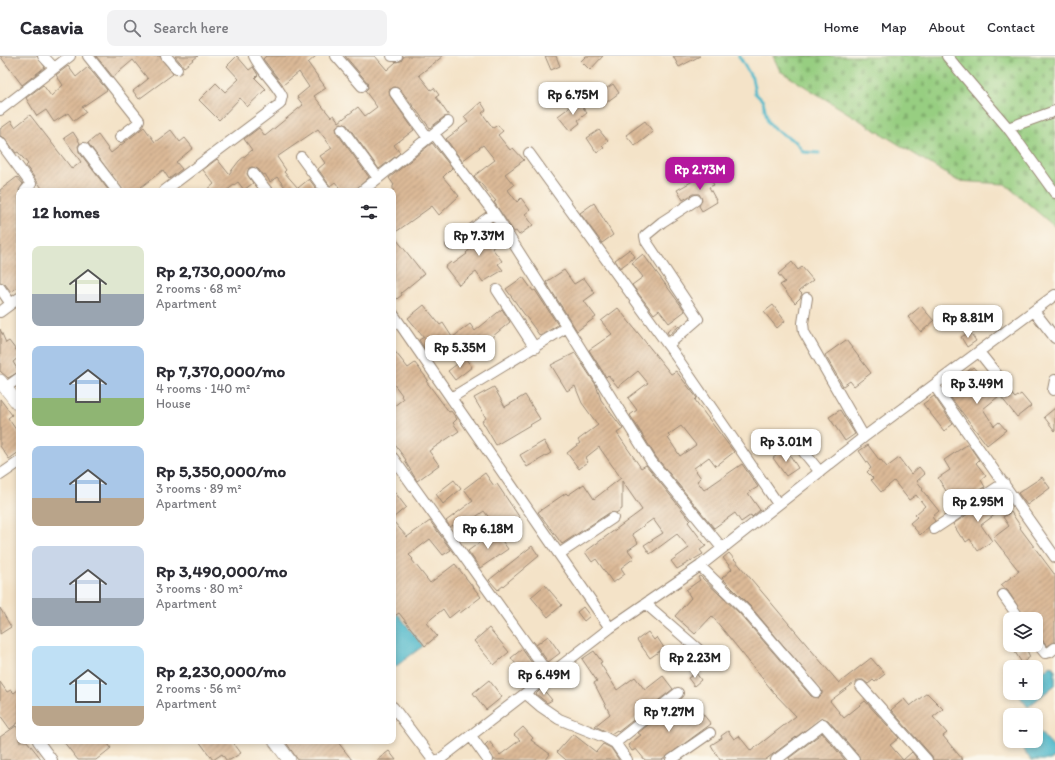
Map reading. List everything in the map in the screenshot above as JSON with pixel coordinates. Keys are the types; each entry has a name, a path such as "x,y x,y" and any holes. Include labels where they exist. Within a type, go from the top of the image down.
{"main road":[{"path":"3,385 16,401"},
{"path":"277,744 289,760"}],"street":[{"path":"43,56 54,68"},
{"path":"0,110 70,56"},
{"path":"88,56 139,120 137,124 120,137"},
{"path":"166,56 177,69"},
{"path":"168,188 280,104 282,96 279,90 261,69 254,56"},
{"path":"336,56 362,86"},
{"path":"392,56 397,56"},
{"path":"947,56 1008,128 1055,193"},
{"path":"395,94 494,212 651,461 722,548"},
{"path":"1008,128 1055,111"},
{"path":"366,188 448,122"},
{"path":"342,129 378,178"},
{"path":"0,142 31,184 28,188"},
{"path":"84,148 115,188"},
{"path":"529,153 668,345 778,504"},
{"path":"301,157 324,188"},
{"path":"253,173 265,188"},
{"path":"668,345 698,319 646,241 645,236 662,222 696,200"},
{"path":"451,245 494,212"},
{"path":"0,288 15,301 0,312"},
{"path":"497,290 535,348"},
{"path":"439,760 610,628 700,566 864,437 1055,295"},
{"path":"807,298 803,323 804,332 864,437"},
{"path":"1034,311 1055,338"},
{"path":"396,318 610,628"},
{"path":"451,398 535,348 567,327"},
{"path":"979,352 1006,386"},
{"path":"3,385 16,379"},
{"path":"934,385 1055,557"},
{"path":"789,434 820,472"},
{"path":"396,462 549,675"},
{"path":"0,475 16,464"},
{"path":"934,529 1004,483"},
{"path":"559,554 613,518"},
{"path":"700,566 745,610 816,692"},
{"path":"1003,595 1015,612"},
{"path":"646,604 698,649"},
{"path":"1043,650 1045,652 1050,652 1055,648"},
{"path":"862,686 927,760"},
{"path":"615,744 678,693"},
{"path":"526,694 559,719 604,737 615,744 626,760"},
{"path":"396,711 433,760"},
{"path":"776,760 823,724 854,760"},
{"path":"671,760 710,733"},
{"path":"471,736 488,760"},
{"path":"40,744 52,760"}],"green space":[{"path":"773,56 1055,56 1055,227 1005,184 958,181 780,71"}],"water":[{"path":"398,614 423,646 396,666 396,616"},
{"path":"1051,665 1055,670 1055,685 1043,695 1043,671"},
{"path":"1022,700 1037,700 1028,707"},
{"path":"1043,736 1055,749 1055,757 1050,760 1031,760 1022,748 1043,748"}],"building":[{"path":"0,56 37,56 45,67 22,85"},
{"path":"96,56 160,56 173,74 139,99 133,91 148,79 133,60 113,77"},
{"path":"175,56 198,56 184,67"},
{"path":"237,56 249,70 253,67 258,75 255,78 266,89 247,107 240,98 219,120 199,100 216,83 225,92 239,79 227,66"},
{"path":"266,56 316,56 308,63 326,88 314,96 331,117 334,115 339,122 358,107 365,116 377,107 365,91 368,88 367,82 345,56 375,56 387,70 396,62 401,61 404,56 443,56 419,75 431,90 434,88 439,95 436,97 449,116 444,117 430,128 400,89 394,87 389,90 390,96 414,130 394,145 400,153 379,169 347,125 341,123 336,127 337,133 369,177 357,188 340,188 335,182 330,186 318,169 325,163 320,156 332,148 318,129 277,157 286,170 284,172 298,188 286,188 277,177 270,182 265,174 263,175 258,169 252,167 249,168 247,174 253,183 247,188 242,188 238,182 230,188 209,188 214,184 203,170 217,159 229,174 239,161 252,150 244,139 259,128 265,136 303,105 297,97 309,87 299,72 283,85 263,59"},
{"path":"545,56 556,56 560,66 551,70"},
{"path":"586,56 603,56 590,70 581,61"},
{"path":"673,56 700,56 679,67"},
{"path":"68,66 76,77 88,67 107,90 82,107 86,112 74,121 68,113 54,122 46,110 37,116 26,98 43,85 51,96 63,85 56,75"},
{"path":"613,84 619,93 600,107 594,97"},
{"path":"578,101 587,113 578,120 580,123 570,131 558,116"},
{"path":"481,102 486,110 482,113 493,128 498,125 503,131 498,135 510,150 513,148 524,160 505,174 514,185 508,190 517,202 521,198 530,210 525,214 533,225 519,235 516,231 514,232 494,202 496,201 474,176 495,160 483,145 462,161 446,139 468,122 464,117"},
{"path":"30,115 72,169 81,162 64,138 73,132 80,143 78,146 79,152 107,188 42,188 26,166 28,164 18,152 16,153 5,138 0,136 0,129 11,121 15,127"},
{"path":"645,121 653,132 635,146 626,135"},
{"path":"144,127 155,142 171,130 180,142 185,138 193,148 176,162 182,169 169,179 163,170 141,187 142,188 121,188 88,143 98,135 111,153"},
{"path":"599,130 608,141 602,146 604,148 597,153 587,138"},
{"path":"432,143 452,168 443,177 459,196 439,215 432,206 396,232 396,188 393,188 394,185 389,178"},
{"path":"707,173 714,185 709,187 717,202 702,211 699,206 702,199 699,194 693,194 683,200 677,190"},
{"path":"17,177 23,184 20,188 16,188 16,288 11,292 5,284 0,282 0,190"},
{"path":"309,179 316,188 298,188"},
{"path":"594,203 613,235 602,243 580,213"},
{"path":"492,222 503,240 492,248 502,261 498,264 503,270 483,282 476,272 459,285 445,267 451,262 453,264 467,254 466,253 475,245 470,239"},
{"path":"396,239 424,274 401,293 402,295 396,300"},
{"path":"630,249 635,257 620,268 615,260"},
{"path":"643,254 685,311 669,323 659,310 654,314 632,285 643,277 632,263"},
{"path":"792,262 798,270 802,267 813,280 799,291 802,294 795,303 780,285 785,282 778,274"},
{"path":"564,270 574,284 584,278 595,293 584,301 596,317 577,331 546,282"},
{"path":"523,277 533,291 535,290 558,325 540,336 506,289"},
{"path":"424,305 440,325 443,323 452,337 428,354 419,340 424,337 408,318"},
{"path":"773,305 785,321 777,328 764,312"},
{"path":"921,306 934,321 921,332 908,317"},
{"path":"618,308 671,374 676,371 697,398 695,400 734,452 716,466 709,457 694,468 701,478 697,481 704,490 742,464 758,487 748,493 760,510 752,517 751,515 741,522 735,513 714,528 656,457 630,415 637,410 628,398 648,383 638,371 618,387 608,375 606,377 589,350 612,334 601,321","holes":["681,426 696,445 680,456 668,438 670,437 668,435"]},
{"path":"502,309 510,322 468,357 457,343 453,346 449,340 470,324 475,331"},
{"path":"677,324 679,326 669,335 667,332"},
{"path":"0,329 6,343 9,341 16,350 16,360 13,362 16,367 16,374 8,378 0,371"},
{"path":"970,332 976,341 967,347 961,337"},
{"path":"846,340 871,373 854,386 850,381 843,386 825,355"},
{"path":"396,353 408,368 415,363 428,380 426,381 449,412 451,411 457,419 453,423 459,431 429,451 439,465 417,481 405,461 406,460 396,446 396,405 403,399 401,396 402,395 396,387"},
{"path":"575,353 596,385 601,400 623,429 617,433 641,468 646,465 690,520 688,522 706,546 700,550 703,554 677,569 671,561 689,548 677,534 650,554 644,545 663,533 653,519 632,534 638,543 628,550 634,558 621,568 625,574 613,583 596,559 592,562 585,552 642,510 622,481 622,509 616,513 609,513 562,544 538,512 566,493 568,495 584,484 594,499 621,478 599,447 585,458 588,462 579,469 567,453 580,443 578,440 598,425 582,403 575,386 567,391 551,365"},
{"path":"465,358 472,367 455,380 448,371"},
{"path":"973,367 999,396 983,409 994,426 999,422 1006,430 987,445 948,394 967,379 963,375"},
{"path":"494,387 505,407 525,395 540,419 496,445 482,421 486,418 474,398"},
{"path":"1009,391 1015,398 1021,394 1031,406 1017,417 1001,397"},
{"path":"934,396 953,424 944,431 923,404"},
{"path":"0,399 12,415 8,418 16,430 16,454 9,459 0,446"},
{"path":"1055,408 1055,431 1044,417"},
{"path":"840,410 855,434 845,441 829,417"},
{"path":"544,441 551,453 527,467 520,455"},
{"path":"968,444 979,460 976,463 986,476 981,480 985,487 956,507 938,478 950,470 944,460"},
{"path":"868,445 880,461 881,460 887,467 899,458 911,474 919,467 925,474 917,481 923,489 922,490 939,511 932,517 935,521 920,535 910,523 917,517 915,515 925,506 916,495 909,500 894,481 881,492 871,480 873,478 867,472 871,468 859,451"},
{"path":"786,449 798,468 786,476 773,458"},
{"path":"485,473 494,486 497,484 520,518 500,532 484,511 457,530 453,525 450,527 446,521 473,501 464,489"},
{"path":"1042,477 1050,488 1027,505 1018,493"},
{"path":"454,480 461,489 443,504 436,494"},
{"path":"396,494 406,507 396,515"},
{"path":"995,496 1004,508 981,525 992,541 978,551 970,539 966,542 963,537 961,537 953,524"},
{"path":"1011,512 1021,527 1020,528 1055,575 1055,642 1047,646 1043,641 1043,612 1022,612 1008,591 1001,585 1019,571 993,538 1009,526 1003,517"},
{"path":"430,521 451,550 443,555 430,539 409,555 413,559 412,560 430,583 455,564 481,597 460,613 459,610 449,618 443,609 426,623 437,636 425,646 399,613 396,615 396,524 407,537"},
{"path":"495,531 508,549 480,568 468,551"},
{"path":"532,546 539,556 498,590 489,580"},
{"path":"729,553 839,683 871,658 885,674 875,682 873,680 868,684 863,680 858,680 830,701 844,718 865,701 899,738 890,745 903,760 860,760 859,756 828,720 822,718 765,760 720,760 711,745 722,738 721,736 728,731 734,739 739,736 751,751 796,716 775,694 712,616 695,634 675,616 691,598 686,590 700,580 698,577 700,576 740,614 811,696 818,698 822,694 822,691 750,606 722,578 732,569 723,558"},
{"path":"545,585 562,605 548,617 531,597"},
{"path":"583,607 590,616 584,621 577,612"},
{"path":"0,608 11,627 0,634"},
{"path":"489,628 509,652 494,665 474,641"},
{"path":"648,632 654,640 657,637 664,648 650,658 637,640"},
{"path":"548,636 560,653 548,662 533,641 536,645"},
{"path":"522,649 537,670 535,671 537,673 528,679 511,658"},
{"path":"594,651 602,662 600,663 617,690 635,677 645,690 663,676 673,689 618,732 617,730 611,734 595,726 610,714 594,683 597,681 582,659"},
{"path":"1015,652 1028,652 1030,657 1026,660 1020,660"},
{"path":"696,673 701,680 694,686 688,678"},
{"path":"489,680 502,697 486,710 473,693"},
{"path":"0,682 7,692 11,690 14,693 16,691 16,724 10,729 0,715"},
{"path":"542,688 552,700 547,703 536,694"},
{"path":"927,693 943,709 933,717 947,733 943,736 963,760 933,760 932,756 891,710 904,699 910,706"},
{"path":"678,701 689,716 698,708 711,724 662,760 645,760 636,749 632,751 628,745 641,735 638,733"},
{"path":"16,726 16,744 29,744 42,760 0,760 0,737"},
{"path":"523,727 533,738 531,740 550,754 546,760 494,760 485,745 489,741 500,755 520,740 514,735"},
{"path":"822,733 845,760 790,760 789,758"},
{"path":"573,734 596,752 603,744 611,748 619,760 566,760 557,752"},
{"path":"65,744 108,744 111,748 96,760 78,760"},
{"path":"201,744 234,744 241,753 230,760 226,760 222,754 213,760"},
{"path":"287,744 339,744 352,760 298,760"},
{"path":"389,751 396,760 377,760"},
{"path":"912,752 918,760 903,760"}],"waterway":[{"path":"739,56 752,78 755,93 763,101 768,122 776,130 796,142 803,152 819,153"}]}
